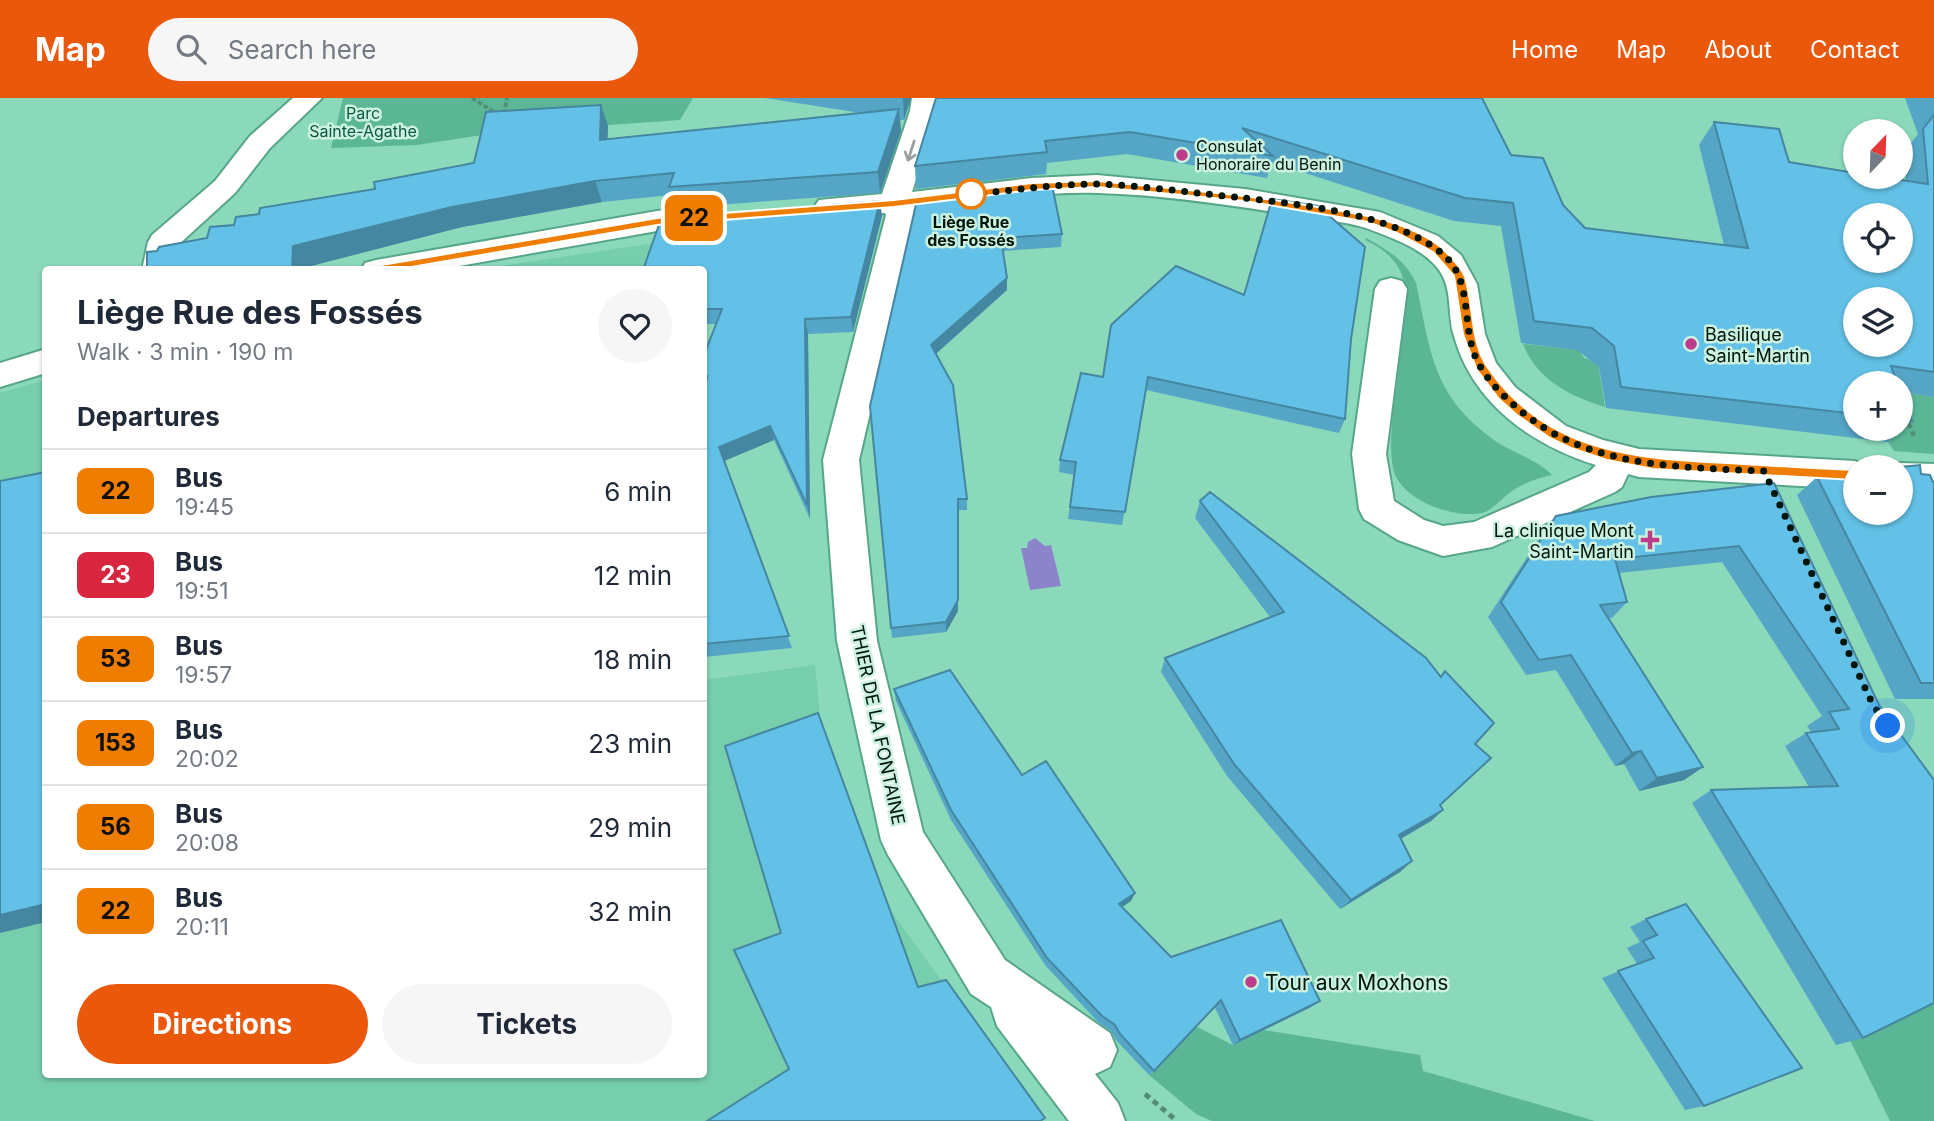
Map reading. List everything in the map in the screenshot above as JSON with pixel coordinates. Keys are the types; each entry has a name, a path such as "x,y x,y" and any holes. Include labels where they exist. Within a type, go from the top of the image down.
{"street":[{"path":"158,266 163,242 225,187 260,142 309,98"},
{"path":"894,203 925,104 1047,98"},
{"path":"804,209 894,203 1032,187 1097,184 1245,198 1357,216 1389,225 1427,243 1454,267 1462,285 1475,356 1503,396 1554,435 1585,449 1653,464 1843,474"},
{"name":"THIER DE LA FONTAINE","path":"894,203 901,215 841,460 857,641 902,840 988,977 1093,1051"},
{"path":"399,266 657,222 737,215"},
{"path":"1391,289 1369,454 1377,509 1411,530 1443,541 1479,536 1602,482 1609,477 1618,458"},
{"path":"0,375 42,362"},
{"path":"1764,471 1781,508"},
{"path":"1913,477 1934,478"},
{"path":"988,977 1100,1121"}],"path":[{"path":"472,98 504,118 507,98"}],"shaded area":[{"path":"655,243 647,266 501,266"},
{"path":"42,381 42,1078 707,1078 707,680 815,665 821,728 886,904 954,998 828,1121 0,1121 0,393"},
{"path":"1035,538 1045,546 1051,545 1061,586 1030,590 1021,548 1027,548 1028,542"}],"green space":[{"name":"Parc Sainte-Agathe","path":"343,98 693,98 680,120 495,133 417,145 331,148"},
{"path":"1366,238 1395,256 1407,268 1416,283 1431,352 1447,390 1459,408 1497,442 1541,465 1552,475 1517,488 1482,513 1470,514 1429,505 1416,498 1397,479 1393,468 1391,436 1405,285 1400,270 1391,258 1365,240"},
{"path":"1523,344 1579,350 1584,358 1598,362 1605,407 1579,398 1556,385 1537,367"},
{"path":"1913,394 1934,397 1934,454 1894,451 1888,442 1913,441"},
{"path":"1934,996 1934,1121 1890,1121 1849,1038"},
{"path":"1195,1026 1233,1045 1264,1030 1420,1055 1423,1071 1595,1121 1212,1121 1196,1114 1149,1075"}],"building":[{"path":"936,98 1482,98 1511,155 1543,158 1563,205 1585,228 1748,248 1714,122 1779,129 1789,162 1843,171 1843,189 1913,189 1913,182 1928,184 1923,129 1934,115 1934,372 1891,366 1893,371 1843,371 1843,413 1621,387 1614,346 1592,328 1534,321 1513,203 1465,198 1242,128 1273,156 1130,132 1045,141 1047,152 915,166"},
{"path":"601,105 600,140 899,109 878,172 669,187 674,173 595,181 452,207 293,246 292,266 147,266 147,252 157,251 159,247 207,238 210,227 234,225 236,217 259,214 260,208 375,189 374,182 474,163 486,112"},
{"path":"1052,185 1062,234 1001,238 1007,278 931,345 953,385 967,499 958,499 958,600 946,622 891,628 870,406 917,200"},
{"path":"1272,199 1318,206 1365,247 1351,339 1345,419 1148,377 1125,512 1070,507 1076,462 1060,460 1081,373 1103,377 1111,325 1176,266 1244,295"},
{"path":"880,201 851,317 805,319 807,505 770,426 719,447 789,636 707,644 707,347 722,309 707,309 707,266 644,266 661,219"},
{"path":"1920,465 1921,474 1930,475 1934,484 1934,683 1921,683 1817,477 1843,474 1843,525 1913,525 1913,466"},
{"path":"42,473 42,905 0,915 0,481"},
{"path":"1774,483 1879,705 1934,780 1934,1003 1863,1038 1711,790 1838,786 1806,733 1839,729 1829,712 1849,709 1739,546 1615,559 1627,602 1600,605 1703,767 1657,778 1641,751 1632,753 1571,655 1539,660 1501,602 1556,516 1651,497"},
{"path":"1210,492 1426,658 1441,677 1445,671 1494,723 1475,744 1491,758 1440,805 1443,810 1399,835 1412,861 1351,900 1234,764 1165,658 1284,612 1200,501"},
{"path":"950,670 1022,775 1046,761 1135,893 1119,904 1171,957 1281,920 1320,1001 1240,1040 1221,1000 1154,1071 1115,1025 1102,1016 1047,958 951,810 894,689"},
{"path":"818,713 918,987 946,980 1045,1118 1040,1121 707,1121 789,1069 734,950 781,933 725,746"},
{"path":"1686,904 1802,1068 1704,1106 1618,971 1654,958 1643,941 1657,935 1646,919"}],"bus line":[{"name":"22","path":"399,266 657,222 894,203 1032,187 1097,184 1245,198 1370,219 1401,230 1445,256 1459,275 1469,334 1481,367 1503,396 1554,435 1585,449 1639,463 1843,474"}],"place":[{"name":"Consulat Honoraire du Benin","path":"1182,155"},
{"name":"Liège Rue des Fossés","path":"971,194"},
{"name":"Basilique Saint-Martin","path":"1691,344"},
{"name":"La clinique Mont Saint-Martin","path":"1650,540"},
{"name":"Tour aux Moxhons","path":"1251,982"}],"route":[{"path":"971,194 1032,187 1097,184 1185,191 1357,216 1389,225 1427,243 1445,256 1459,275 1469,334 1481,367 1503,396 1554,435 1585,449 1639,463 1764,471 1873,705 1888,726"}]}
